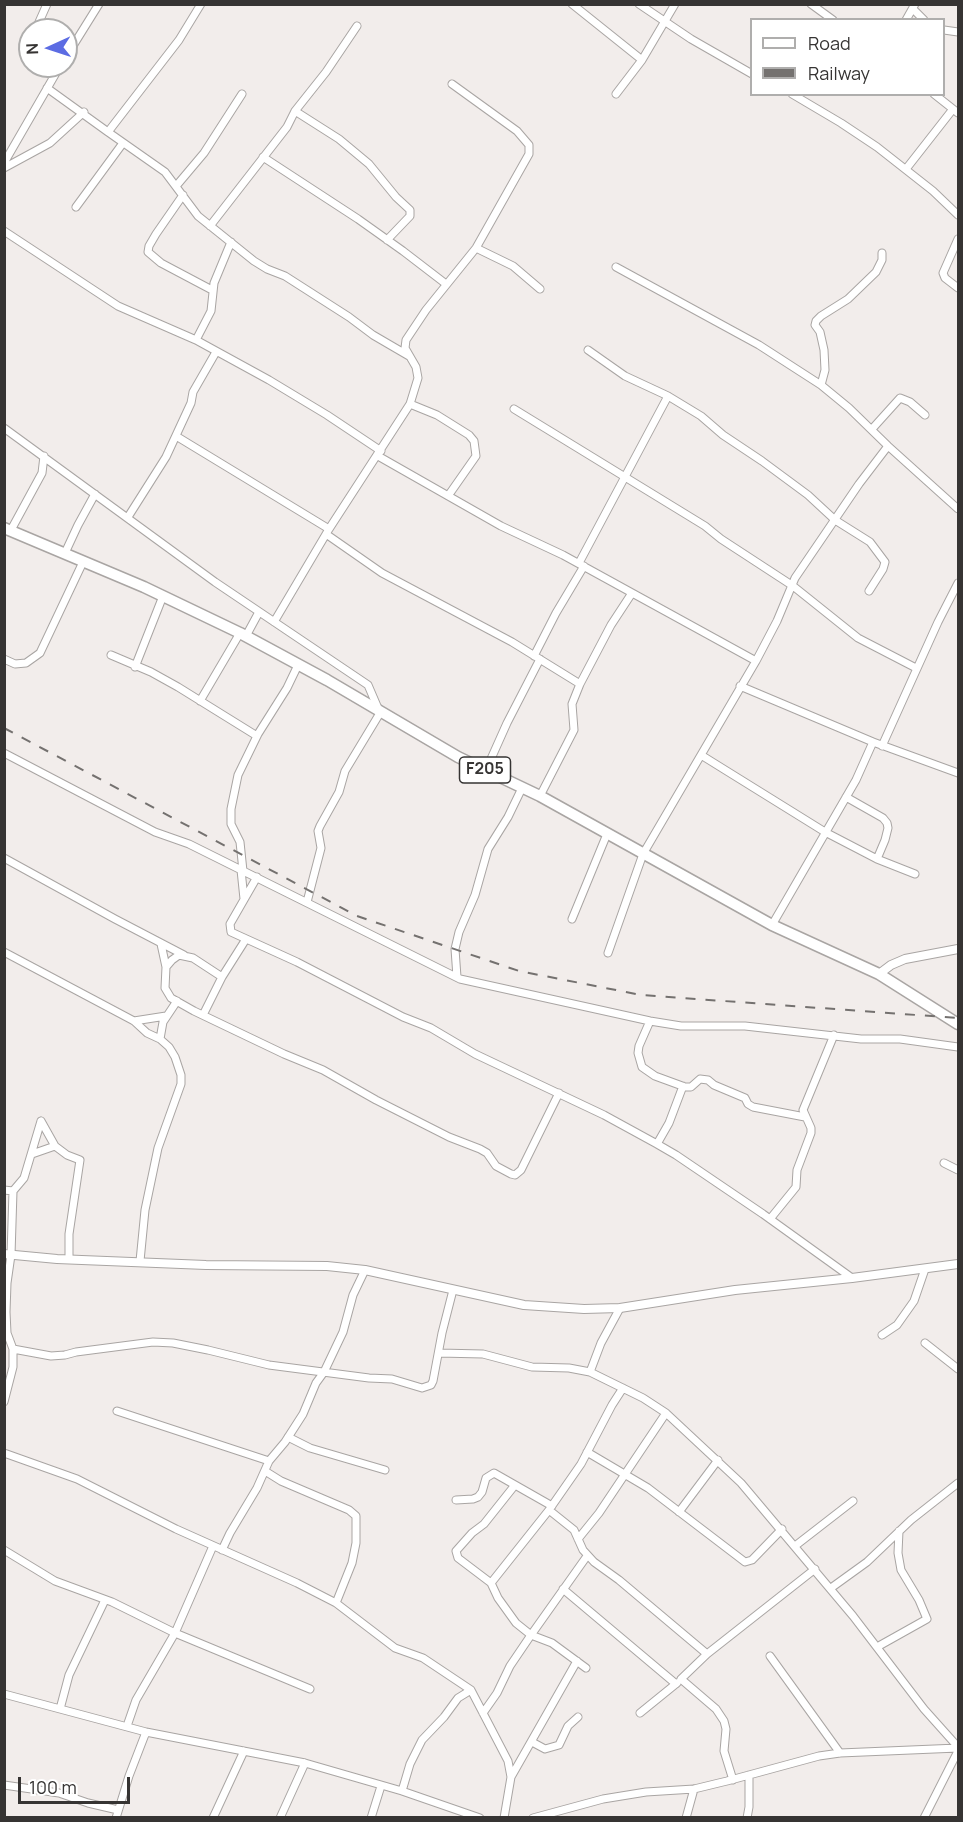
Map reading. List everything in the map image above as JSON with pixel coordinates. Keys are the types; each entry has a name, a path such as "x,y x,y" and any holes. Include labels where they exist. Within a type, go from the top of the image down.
{"main road":[{"name":"F205","path":"8,529 162,596 243,635 458,757 540,796 772,925 879,974 958,1024"}],"street":[{"path":"41,18 47,4"},
{"path":"78,38 99,4"},
{"path":"108,132 179,40 201,4"},
{"path":"572,4 642,60"},
{"path":"639,4 663,22 750,73"},
{"path":"616,94 642,60 675,4"},
{"path":"811,4 829,18"},
{"path":"210,226 287,127 295,111 326,72 357,26"},
{"path":"4,163 52,78"},
{"path":"274,622 328,532 410,404 418,378 416,367 405,348 406,340 446,284 476,248 529,154 529,145 518,131 452,84"},
{"path":"47,88 84,112 165,172 177,185 198,216 254,261 285,276 373,335 411,357"},
{"path":"177,185 204,153 242,94"},
{"path":"795,96 841,123 906,169 958,215"},
{"path":"906,169 956,111 937,96"},
{"path":"295,111 339,139 369,164 396,197 410,210 410,216 387,240"},
{"path":"4,168 50,143 84,112"},
{"path":"76,207 123,143"},
{"path":"263,157 325,196 446,284"},
{"path":"183,195 156,234 148,252 152,258 212,290"},
{"path":"4,231 118,306 196,340 327,415 379,453 448,496 501,526 581,565 756,661"},
{"path":"958,239 943,273 945,278 958,288"},
{"path":"196,340 211,310 212,290 231,242"},
{"path":"476,248 513,266 540,289"},
{"path":"821,385 825,370 824,350 820,332 815,325 816,321 820,316 848,299 876,272 882,260 882,253"},
{"path":"616,267 759,345 821,385 958,509"},
{"path":"588,350 625,376 668,396 701,416 723,435 762,460 808,495 835,520 870,542 885,562 869,591"},
{"path":"128,517 158,471 191,403 193,392 216,352"},
{"path":"486,770 600,521 668,396"},
{"path":"872,429 900,398 910,402 925,415"},
{"path":"410,404 437,415 469,435 474,441 476,456 448,496"},
{"path":"514,409 705,526 793,586 858,638 916,668"},
{"path":"4,428 259,612 368,685 380,713 345,771 339,792 318,831 321,848 307,902"},
{"path":"176,436 328,532 382,573 580,684"},
{"path":"608,953 643,854 756,661 795,578 888,446"},
{"path":"8,529 42,473 44,456"},
{"path":"64,553 96,494"},
{"path":"4,659 15,664 26,663 40,653 83,562"},
{"path":"882,746 916,668 958,583"},
{"path":"540,796 574,730 572,704 580,684 611,625 632,593"},
{"path":"135,667 162,596"},
{"path":"200,701 259,612"},
{"path":"111,655 151,672 257,736"},
{"path":"244,899 240,842 231,824 231,809 237,775 298,665"},
{"path":"741,687 882,746 958,773"},
{"path":"772,925 846,797 873,742"},
{"path":"4,753 155,832 189,844 457,977 500,989 650,1021 704,1027 745,1026 861,1039 900,1039 958,1047"},
{"path":"701,755 825,832 877,859 915,874"},
{"path":"457,977 455,949 459,932 475,895 488,849 508,817 522,788"},
{"path":"846,797 883,818 887,823 885,840 877,859"},
{"path":"572,919 607,834"},
{"path":"4,858 222,977"},
{"path":"257,877 230,924 230,930 403,1017 431,1028 483,1058 604,1115 657,1144 770,1219 852,1278"},
{"path":"203,1015 222,977 246,939"},
{"path":"161,944 166,967 165,988 168,995 177,1001 284,1054 323,1070 449,1137 480,1149 487,1153 496,1166 515,1174 521,1170 559,1094"},
{"path":"879,974 905,959 958,949"},
{"path":"4,952 134,1021 147,1033 160,1039 169,1047 175,1058 181,1075 181,1084 158,1148 145,1210 140,1261"},
{"path":"166,967 176,957 187,956"},
{"path":"160,1039 160,1031 166,1016 177,1001"},
{"path":"134,1021 166,1016"},
{"path":"650,1021 638,1053 642,1067 655,1076 691,1087 700,1079 708,1080 714,1085 745,1098 753,1107 805,1117"},
{"path":"770,1219 796,1187 798,1170 811,1133 803,1110 834,1035"},
{"path":"657,1144 669,1123 683,1086"},
{"path":"4,1402 13,1367 13,1349 5,1320 14,1191 24,1178 36,1133 42,1121 55,1146 80,1160 69,1234 69,1259"},
{"path":"32,1154 55,1146"},
{"path":"944,1163 958,1170"},
{"path":"4,1190 14,1191"},
{"path":"8,1255 206,1265 327,1266 364,1270 524,1305 584,1309 620,1308 735,1290 958,1264"},
{"path":"882,1335 897,1325 914,1301 925,1269"},
{"path":"222,1550 269,1461 303,1414 346,1323 353,1295 364,1270"},
{"path":"13,1349 51,1356 65,1356 76,1352 153,1342 208,1350 269,1365 392,1379 422,1388 431,1385 433,1381 453,1290"},
{"path":"590,1372 601,1343 620,1308"},
{"path":"925,1343 957,1365"},
{"path":"439,1353 483,1354 532,1367 569,1368 590,1372 643,1398 666,1413 718,1460 782,1529 958,1749"},
{"path":"4,1365 13,1367"},
{"path":"491,1583 551,1508 581,1464 623,1388"},
{"path":"117,1411 269,1461"},
{"path":"578,1539 592,1523 666,1413"},
{"path":"288,1437 310,1448 385,1470"},
{"path":"587,1452 625,1474 745,1562 752,1560 782,1529"},
{"path":"4,1453 77,1479 130,1507 297,1583 336,1603 395,1648 423,1658 471,1690 508,1761 511,1777 504,1818"},
{"path":"679,1512 718,1460"},
{"path":"265,1471 281,1481 350,1510 356,1516 356,1543 352,1563 336,1603"},
{"path":"456,1500 478,1497 486,1478 494,1473 515,1485 551,1508 574,1530 587,1556 707,1654"},
{"path":"831,1588 867,1562 899,1531 958,1483"},
{"path":"515,1485 484,1524 472,1533 456,1551 458,1558 491,1583 505,1610 516,1623 531,1635 552,1643 586,1668"},
{"path":"795,1546 853,1501"},
{"path":"877,1647 925,1620 927,1616 901,1570 898,1558 899,1531"},
{"path":"127,1726 136,1700 175,1633 213,1546"},
{"path":"4,1550 55,1581 105,1600 175,1633 310,1689"},
{"path":"483,1713 497,1693 510,1666 587,1556"},
{"path":"640,1713 707,1654 815,1569"},
{"path":"563,1589 716,1709 726,1729 724,1751 733,1780"},
{"path":"60,1709 69,1675 105,1600"},
{"path":"770,1656 840,1753"},
{"path":"511,1777 577,1661"},
{"path":"402,1791 410,1764 422,1740 458,1698 471,1690"},
{"path":"4,1694 146,1732 305,1763 402,1791 480,1818"},
{"path":"532,1742 545,1749 559,1745 568,1726 578,1717"},
{"path":"4,1785 59,1793 117,1814 146,1732"},
{"path":"533,1818 603,1799 646,1792 694,1789 819,1756 840,1753 958,1749"},
{"path":"924,1818 958,1749"},
{"path":"213,1818 244,1751"},
{"path":"280,1818 305,1763"},
{"path":"747,1818 748,1775"},
{"path":"371,1818 381,1786"},
{"path":"686,1818 694,1789"}],"railway":[{"path":"4,728 357,916 519,971 641,995 958,1018"}]}
